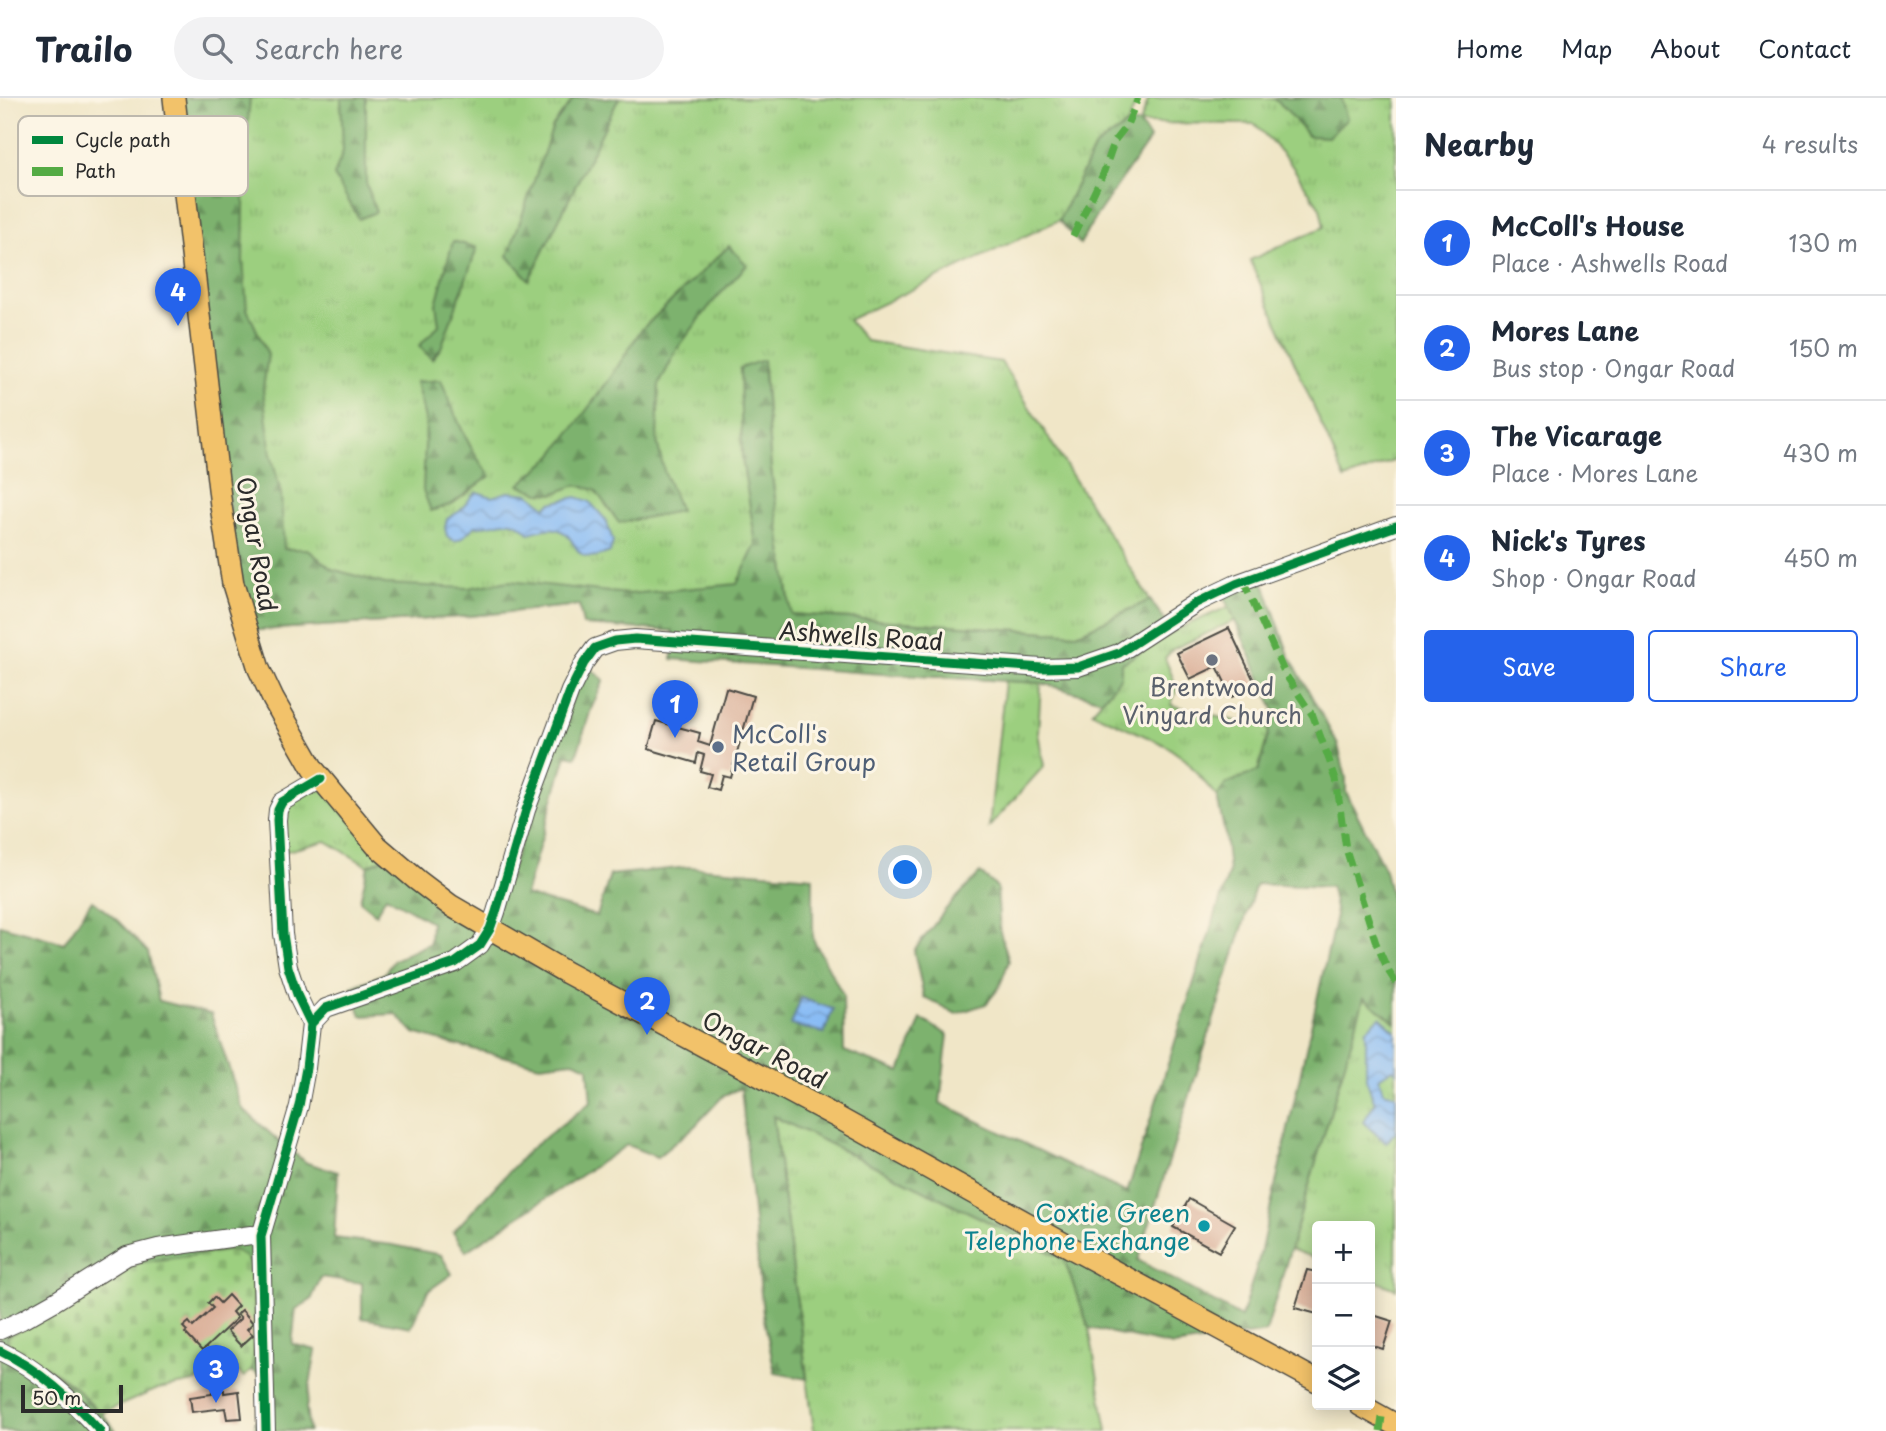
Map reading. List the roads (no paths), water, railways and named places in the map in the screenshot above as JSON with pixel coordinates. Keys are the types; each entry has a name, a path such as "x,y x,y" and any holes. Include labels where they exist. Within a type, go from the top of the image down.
{"main road":[{"name":"Ongar Road","path":"174,98 176,116"},
{"name":"Ongar Road","path":"185,196 221,506 233,584 259,669 273,699 321,779 382,850 450,905 611,998 837,1117 1312,1378"},
{"path":"1369,1410 1396,1425"}],"street":[{"name":"Ashwells Road","path":"490,929 526,810 570,691 595,648 615,641 635,639 1042,668 1078,667 1119,653 1196,603 1236,584 1396,526"},
{"path":"266,1431 261,1236 299,1106 311,1024 288,967 283,934 277,820 282,802 321,779"},
{"path":"311,1024 326,1008 455,963 480,945 490,929"},
{"path":"300,1001 326,1008"},
{"path":"0,1330 33,1314 127,1256 158,1248 251,1235 261,1236"},
{"path":"0,1351 20,1360 49,1381 73,1401 100,1431"}],"water":[{"path":"477,492 492,497 508,492 529,494 546,507 551,503 576,497 589,501 606,520 613,541 610,552 588,557 581,554 564,533 556,529 529,533 522,526 510,522 475,526 455,541 447,536 447,519 460,511"},
{"path":"801,998 833,1009 824,1033 791,1025"},
{"path":"1380,1017 1396,1032 1396,1072 1393,1069 1379,1078 1383,1092 1396,1095 1396,1131 1386,1143 1363,1122 1375,1103 1366,1079 1366,1030"}],"place":[{"name":"Nick's Tyres","path":"178,326"},
{"name":"Brentwood Vinyard Church","path":"1212,660"},
{"name":"McColl's House","path":"675,738"},
{"name":"McColl's Retail Group","path":"718,747"},
{"name":"Mores Lane","path":"647,1035"},
{"name":"Coxtie Green Telephone Exchange","path":"1204,1226"},
{"name":"The Vicarage","path":"216,1403"}]}
